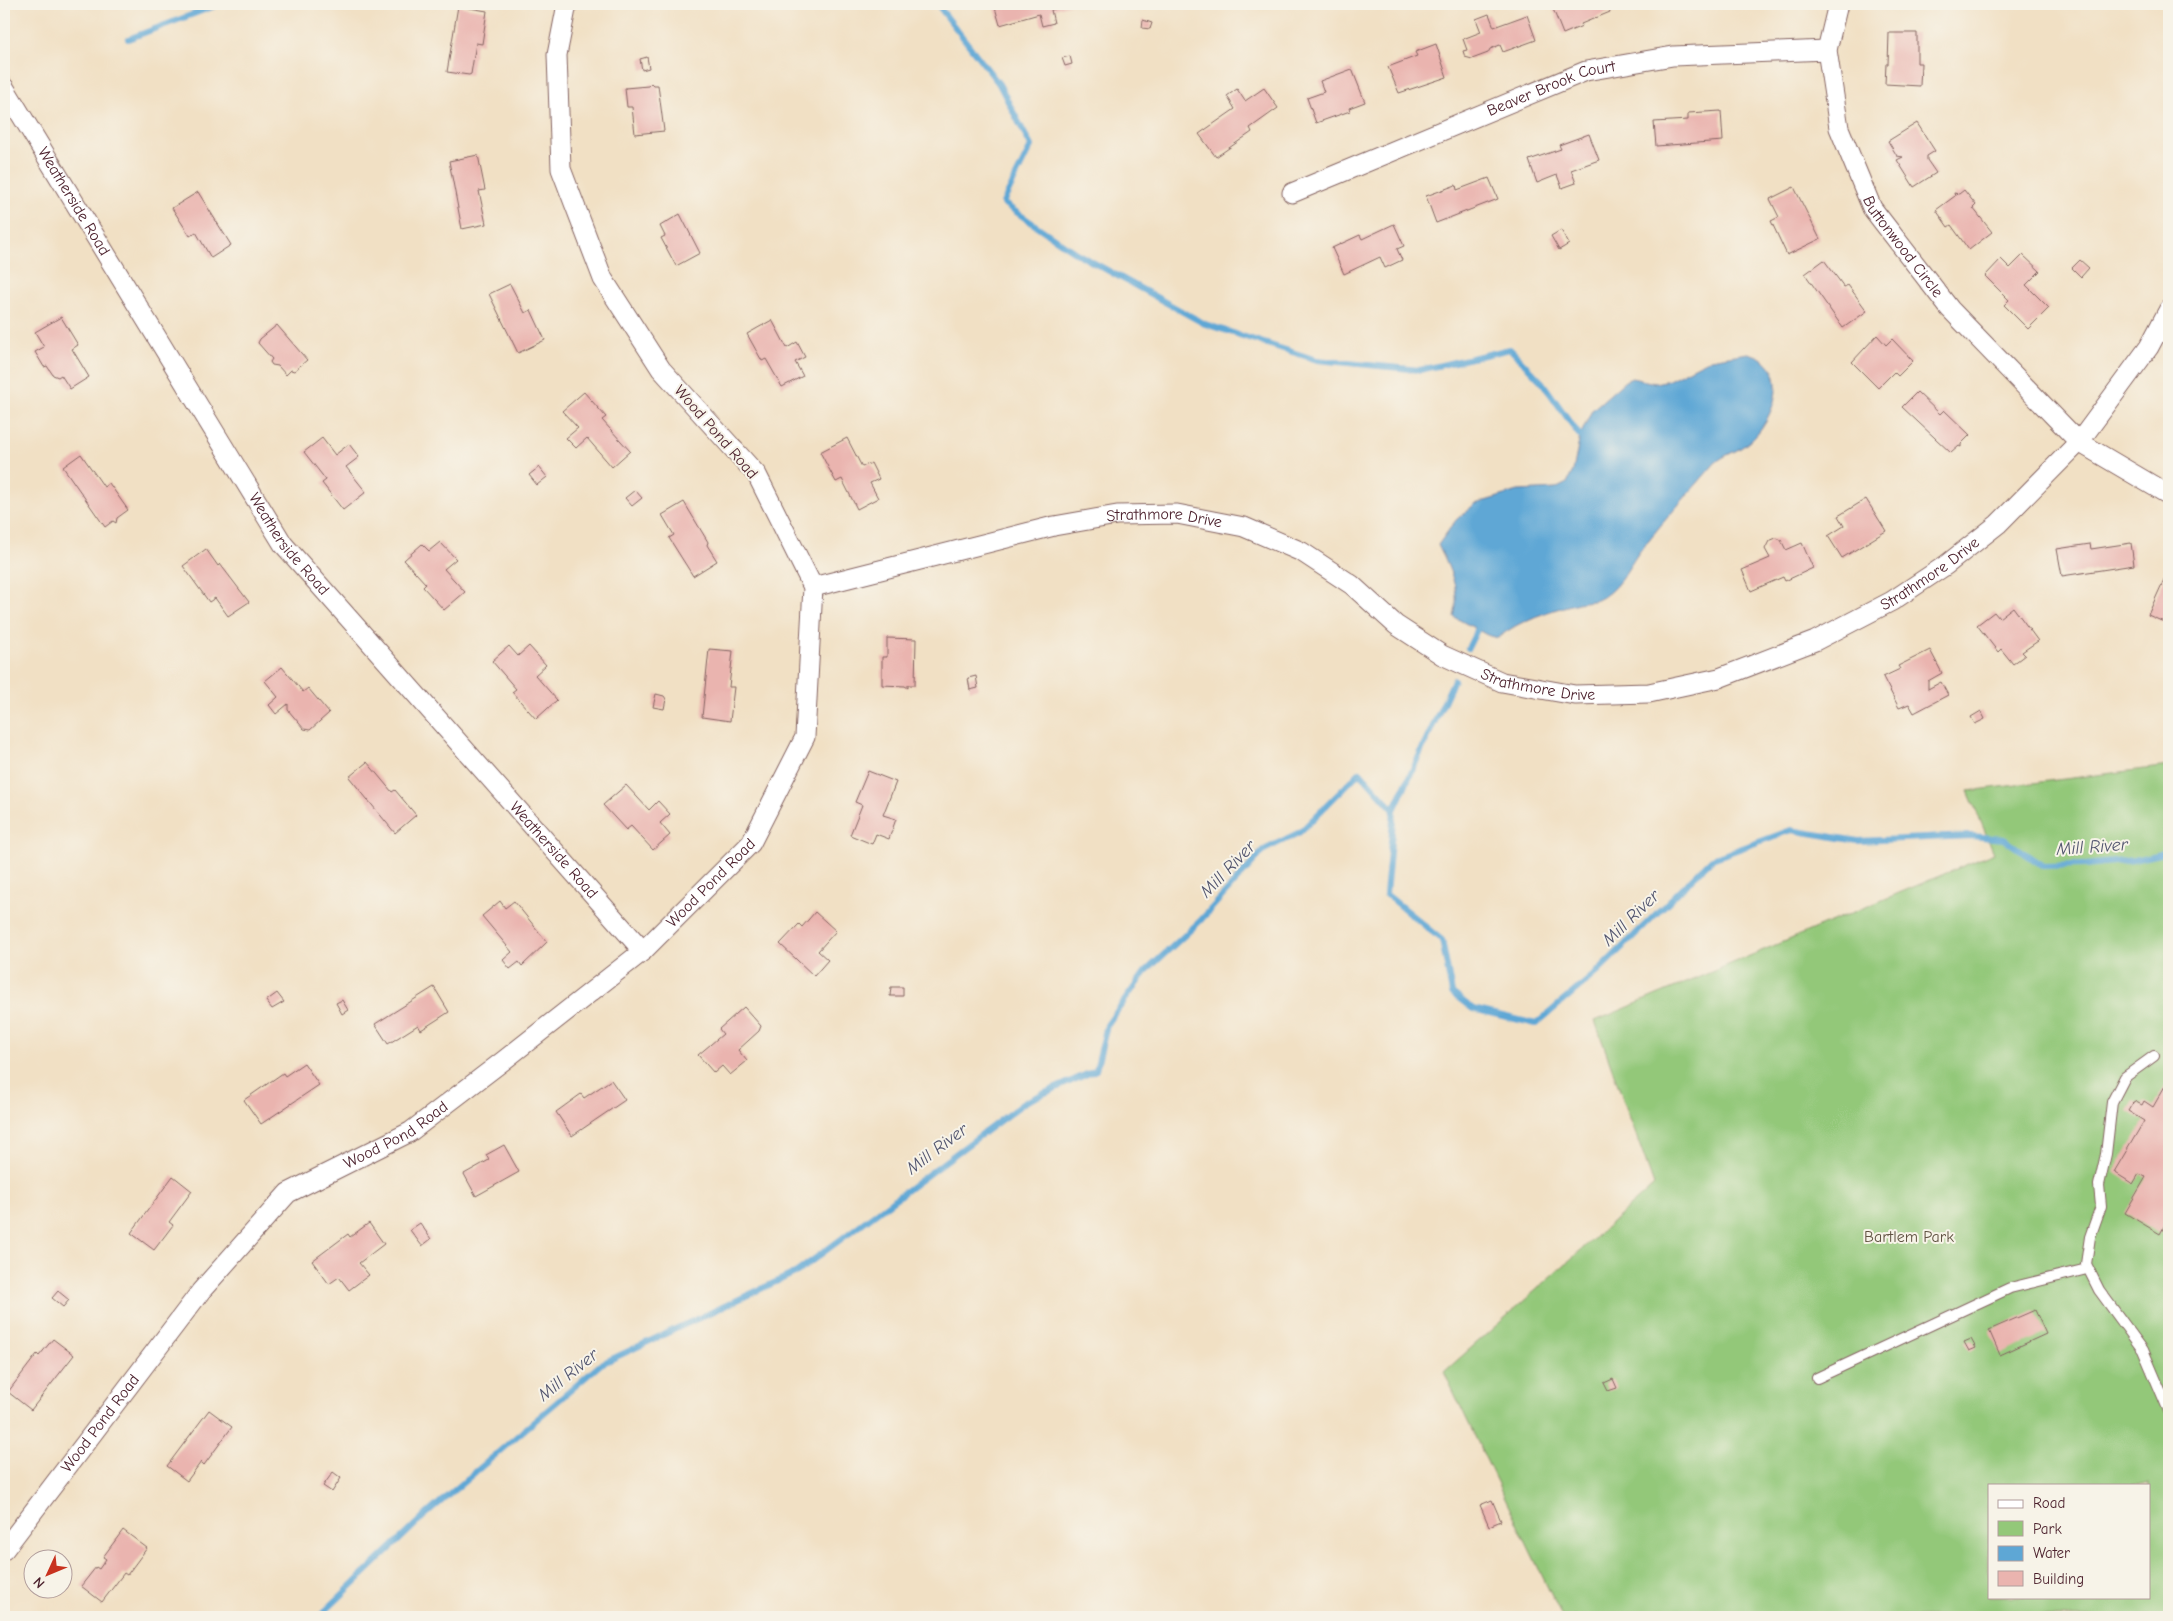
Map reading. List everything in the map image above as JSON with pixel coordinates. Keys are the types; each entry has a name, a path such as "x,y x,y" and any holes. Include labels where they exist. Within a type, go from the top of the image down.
{"street":[{"name":"Wood Pond Road","path":"4,1550 201,1291 288,1193 410,1132 643,951 751,843 805,737 813,586 757,475 661,369 603,279 561,170 558,55 567,4"},
{"name":"Buttonwood Circle","path":"1838,4 1827,50 1839,128 1872,208 1950,308 2079,442 2169,495"},
{"name":"Beaver Brook Court","path":"1292,193 1586,70 1673,56 1827,50"},
{"name":"Weatherside Road","path":"4,87 283,544 643,951"},
{"name":"Strathmore Drive","path":"813,586 1054,526 1117,515 1177,514 1244,527 1302,552 1352,585 1404,630 1442,655 1502,682 1575,695 1649,693 1719,678 1788,652 1844,627 1892,601 1946,564 1998,524 2079,442 2150,347 2169,309"}],"lane":[{"path":"2154,1056 2125,1077 2112,1102 2106,1154 2099,1185 2101,1206 2090,1237 2086,1264 2099,1290 2143,1350 2169,1411"},
{"path":"1817,1378 2010,1288 2087,1269"}],"green space":[{"name":"Bartlem Park","path":"2169,766 2169,1617 1562,1617 1444,1372 1654,1185 1595,1021 1994,853 1968,791"}],"water":[{"path":"1748,353 1763,359 1772,369 1776,381 1771,410 1764,423 1745,445 1715,463 1638,553 1621,580 1610,592 1597,600 1578,603 1536,616 1498,638 1487,635 1454,617 1456,597 1453,580 1438,545 1456,520 1475,504 1518,491 1555,489 1567,483 1573,471 1580,436 1592,410 1625,381 1632,378 1655,383 1669,380 1710,359"}],"building":[{"path":"994,4 1071,4 1051,10 1054,23 1042,26 1039,14 1000,25"},
{"path":"1551,4 1607,4 1610,12 1563,34"},
{"path":"458,6 487,11 482,44 476,43 471,74 469,75 447,72"},
{"path":"1489,14 1494,27 1527,15 1536,40 1503,52 1500,45 1490,49 1488,53 1472,59 1465,57 1463,51 1467,50 1463,39 1481,32 1476,19"},
{"path":"1143,20 1152,23 1150,29 1142,28"},
{"path":"1889,33 1917,33 1917,63 1921,63 1920,86 1885,84"},
{"path":"1436,44 1447,77 1399,93 1388,67 1417,56 1415,52"},
{"path":"1070,56 1072,64 1065,66 1062,58"},
{"path":"647,57 649,68 642,70 640,59"},
{"path":"1352,69 1365,102 1349,108 1350,111 1316,123 1307,98 1324,92 1320,81"},
{"path":"651,83 658,85 664,131 635,134 632,107 627,107 625,88 648,86"},
{"path":"1264,88 1278,108 1250,128 1252,132 1216,157 1199,134 1235,109 1227,96 1237,89 1245,101"},
{"path":"1721,111 1723,141 1656,146 1654,122 1688,120 1688,113"},
{"path":"1917,123 1935,151 1927,156 1927,160 1936,173 1914,187 1897,160 1903,157 1897,156 1888,141"},
{"path":"1589,134 1599,160 1571,170 1576,183 1562,188 1557,175 1537,183 1529,160 1561,149 1559,145"},
{"path":"478,155 485,190 479,191 486,224 462,229 449,161"},
{"path":"1489,178 1498,199 1436,223 1426,196 1456,185 1457,190"},
{"path":"1794,187 1820,239 1787,255 1771,221 1779,217 1770,199"},
{"path":"1964,190 1976,205 1973,208 1992,232 1969,250 1951,225 1948,227 1936,210 1955,196 1954,193 1959,194"},
{"path":"198,192 231,245 211,258 196,232 190,236 172,208"},
{"path":"680,214 700,253 676,266 661,238 665,236 660,226"},
{"path":"1394,224 1404,246 1397,249 1402,260 1385,268 1380,257 1344,274 1332,248 1360,235 1362,239"},
{"path":"1561,230 1569,244 1559,250 1551,236"},
{"path":"2023,255 2040,271 2026,285 2049,308 2028,329 2004,305 2009,300 1985,276 2001,259 2010,268"},
{"path":"1824,260 1844,287 1848,285 1867,311 1843,328 1805,274"},
{"path":"2080,260 2089,268 2081,277 2072,268"},
{"path":"510,284 525,313 531,310 545,340 518,353 489,294"},
{"path":"61,317 78,345 72,349 89,377 70,389 61,375 58,377 53,375 47,366 44,367 35,352 44,347 35,332"},
{"path":"772,320 787,348 797,342 805,357 795,362 803,376 782,387 766,359 762,361 747,334"},
{"path":"277,325 307,360 286,375 278,366 272,365 270,362 272,359 258,343 260,339"},
{"path":"1877,335 1886,345 1892,339 1913,361 1898,376 1894,372 1878,388 1852,362"},
{"path":"584,392 606,417 602,420 630,451 612,467 587,438 576,448 566,438 578,428 562,411"},
{"path":"1917,392 1940,414 1944,410 1970,435 1961,444 1961,447 1959,446 1951,453 1902,407"},
{"path":"322,438 335,455 349,444 359,457 346,467 366,492 343,510 322,483 326,480 304,452"},
{"path":"847,438 862,467 871,463 879,479 870,483 878,498 857,509 842,479 836,482 820,452"},
{"path":"81,454 104,487 109,483 128,510 117,518 116,523 113,521 105,527 63,467"},
{"path":"539,467 547,477 537,485 529,475"},
{"path":"635,490 642,498 632,506 625,498"},
{"path":"1866,499 1886,531 1842,558 1828,536 1844,526 1838,516"},
{"path":"684,502 717,561 693,576 669,538 674,535 662,515"},
{"path":"1776,538 1781,540 1786,550 1802,543 1813,568 1785,581 1783,577 1751,591 1742,570 1770,558 1765,549 1769,541"},
{"path":"440,542 456,559 444,569 465,592 444,610 423,587 426,584 404,560 422,544 429,551"},
{"path":"2131,543 2134,565 2062,576 2057,549 2090,544 2091,549"},
{"path":"206,549 249,602 228,616 215,598 209,602 183,566"},
{"path":"2167,573 2169,574 2169,616 2166,623 2148,615"},
{"path":"2013,607 2038,641 2022,652 2025,655 2013,664 2001,649 1998,652 1977,625 1994,612 1999,618"},
{"path":"887,638 916,639 915,685 908,685 908,688 905,686 882,685 882,657 887,657"},
{"path":"509,646 518,656 529,646 546,665 535,675 557,700 536,719 512,692 516,689 492,661"},
{"path":"709,649 733,651 729,687 734,687 730,721 702,717"},
{"path":"1930,650 1942,673 1928,681 1928,689 1941,682 1948,695 1914,713 1909,704 1899,708 1883,677 1900,669 1898,666"},
{"path":"282,667 303,692 308,688 329,713 310,730 304,729 288,710 288,704 276,714 269,705 278,697 265,681"},
{"path":"976,676 978,688 970,690 968,678"},
{"path":"656,694 664,696 666,699 664,709 653,707"},
{"path":"1981,711 1985,719 1975,724 1971,717"},
{"path":"367,762 392,792 395,790 416,815 395,833 349,777"},
{"path":"868,771 896,782 883,815 896,819 889,839 876,834 872,844 850,835 862,805 855,802"},
{"path":"626,785 649,810 658,801 670,814 660,823 670,835 653,850 631,826 626,830 603,805"},
{"path":"500,901 505,908 514,901 547,942 522,966 519,962 510,969 503,960 512,952 482,916"},
{"path":"815,912 836,931 818,951 828,960 814,976 780,944 799,924 802,927"},
{"path":"434,987 449,1012 421,1030 418,1025 388,1044 375,1024"},
{"path":"891,987 903,987 903,996 890,996"},
{"path":"277,993 284,1002 272,1009 266,1001"},
{"path":"342,1000 348,1010 342,1014 336,1003"},
{"path":"744,1007 761,1026 759,1031 738,1050 747,1061 730,1075 722,1066 714,1073 698,1055 723,1034 719,1029"},
{"path":"304,1063 319,1085 261,1124 244,1100 283,1073 285,1076"},
{"path":"2169,1079 2169,1228 2165,1225 2160,1234 2125,1213 2146,1177 2139,1174 2133,1184 2114,1172 2144,1121 2128,1111 2134,1101 2142,1105 2144,1101 2153,1107"},
{"path":"611,1080 625,1100 572,1136 556,1112 581,1094 584,1098"},
{"path":"504,1145 519,1172 476,1196 464,1174 489,1160 486,1155"},
{"path":"173,1176 192,1191 169,1222 173,1225 154,1250 131,1233"},
{"path":"369,1223 384,1244 359,1263 369,1275 349,1290 339,1277 329,1284 312,1261 348,1234 350,1237"},
{"path":"420,1223 431,1239 422,1246 410,1230"},
{"path":"58,1291 69,1300 63,1307 52,1298"},
{"path":"2035,1310 2046,1334 2000,1355 1989,1330"},
{"path":"53,1339 74,1355 31,1410 8,1392 37,1354 39,1356"},
{"path":"1971,1339 1976,1348 1969,1351 1964,1342"},
{"path":"1613,1379 1617,1388 1608,1391 1604,1383"},
{"path":"209,1410 232,1427 204,1465 201,1462 187,1481 167,1466"},
{"path":"333,1472 341,1478 332,1492 323,1486"},
{"path":"1492,1500 1501,1521 1489,1526 1480,1505"},
{"path":"123,1530 147,1548 127,1575 124,1573 102,1602 81,1586 96,1567 99,1569 106,1559 103,1557"}],"waterway":[{"path":"128,39 220,4"},
{"path":"937,4 999,84 1031,146 1003,203 1076,253 1205,324 1317,360 1420,370 1510,349 1542,382 1580,436"},
{"path":"1468,648 1477,630"},
{"path":"1394,810 1454,680"},
{"name":"Mill River","path":"319,1617 422,1518 601,1364 797,1272 1025,1102 1096,1070 1107,1025 1145,972 1200,921 1264,850 1300,832 1360,772 1394,810 1386,894 1442,940 1452,993 1473,1009 1536,1024 1596,973 1712,859 1791,830 1858,841 1971,836 2004,839 2043,866 2085,865 2134,860 2169,852"}]}
